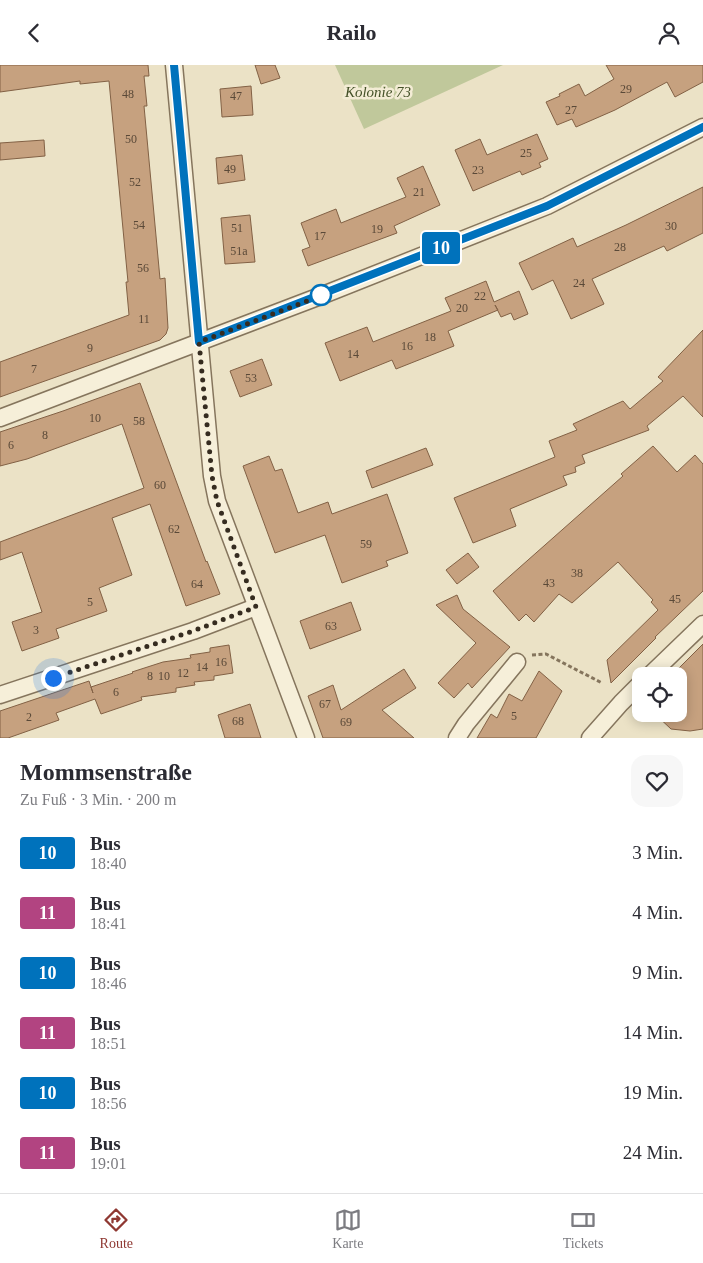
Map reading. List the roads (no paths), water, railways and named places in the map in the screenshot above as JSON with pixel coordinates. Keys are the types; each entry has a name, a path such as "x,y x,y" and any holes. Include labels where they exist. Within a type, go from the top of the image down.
{"street":[{"path":"174,65 212,476 217,501 306,738"},
{"path":"0,418 547,206 703,127"},
{"path":"0,695 193,631 256,607"},
{"path":"658,667 703,624"},
{"path":"457,738 466,723 517,662"},
{"path":"590,738 632,692"}],"park label":[{"name":"Kolonie 73","path":"378,92"}]}
